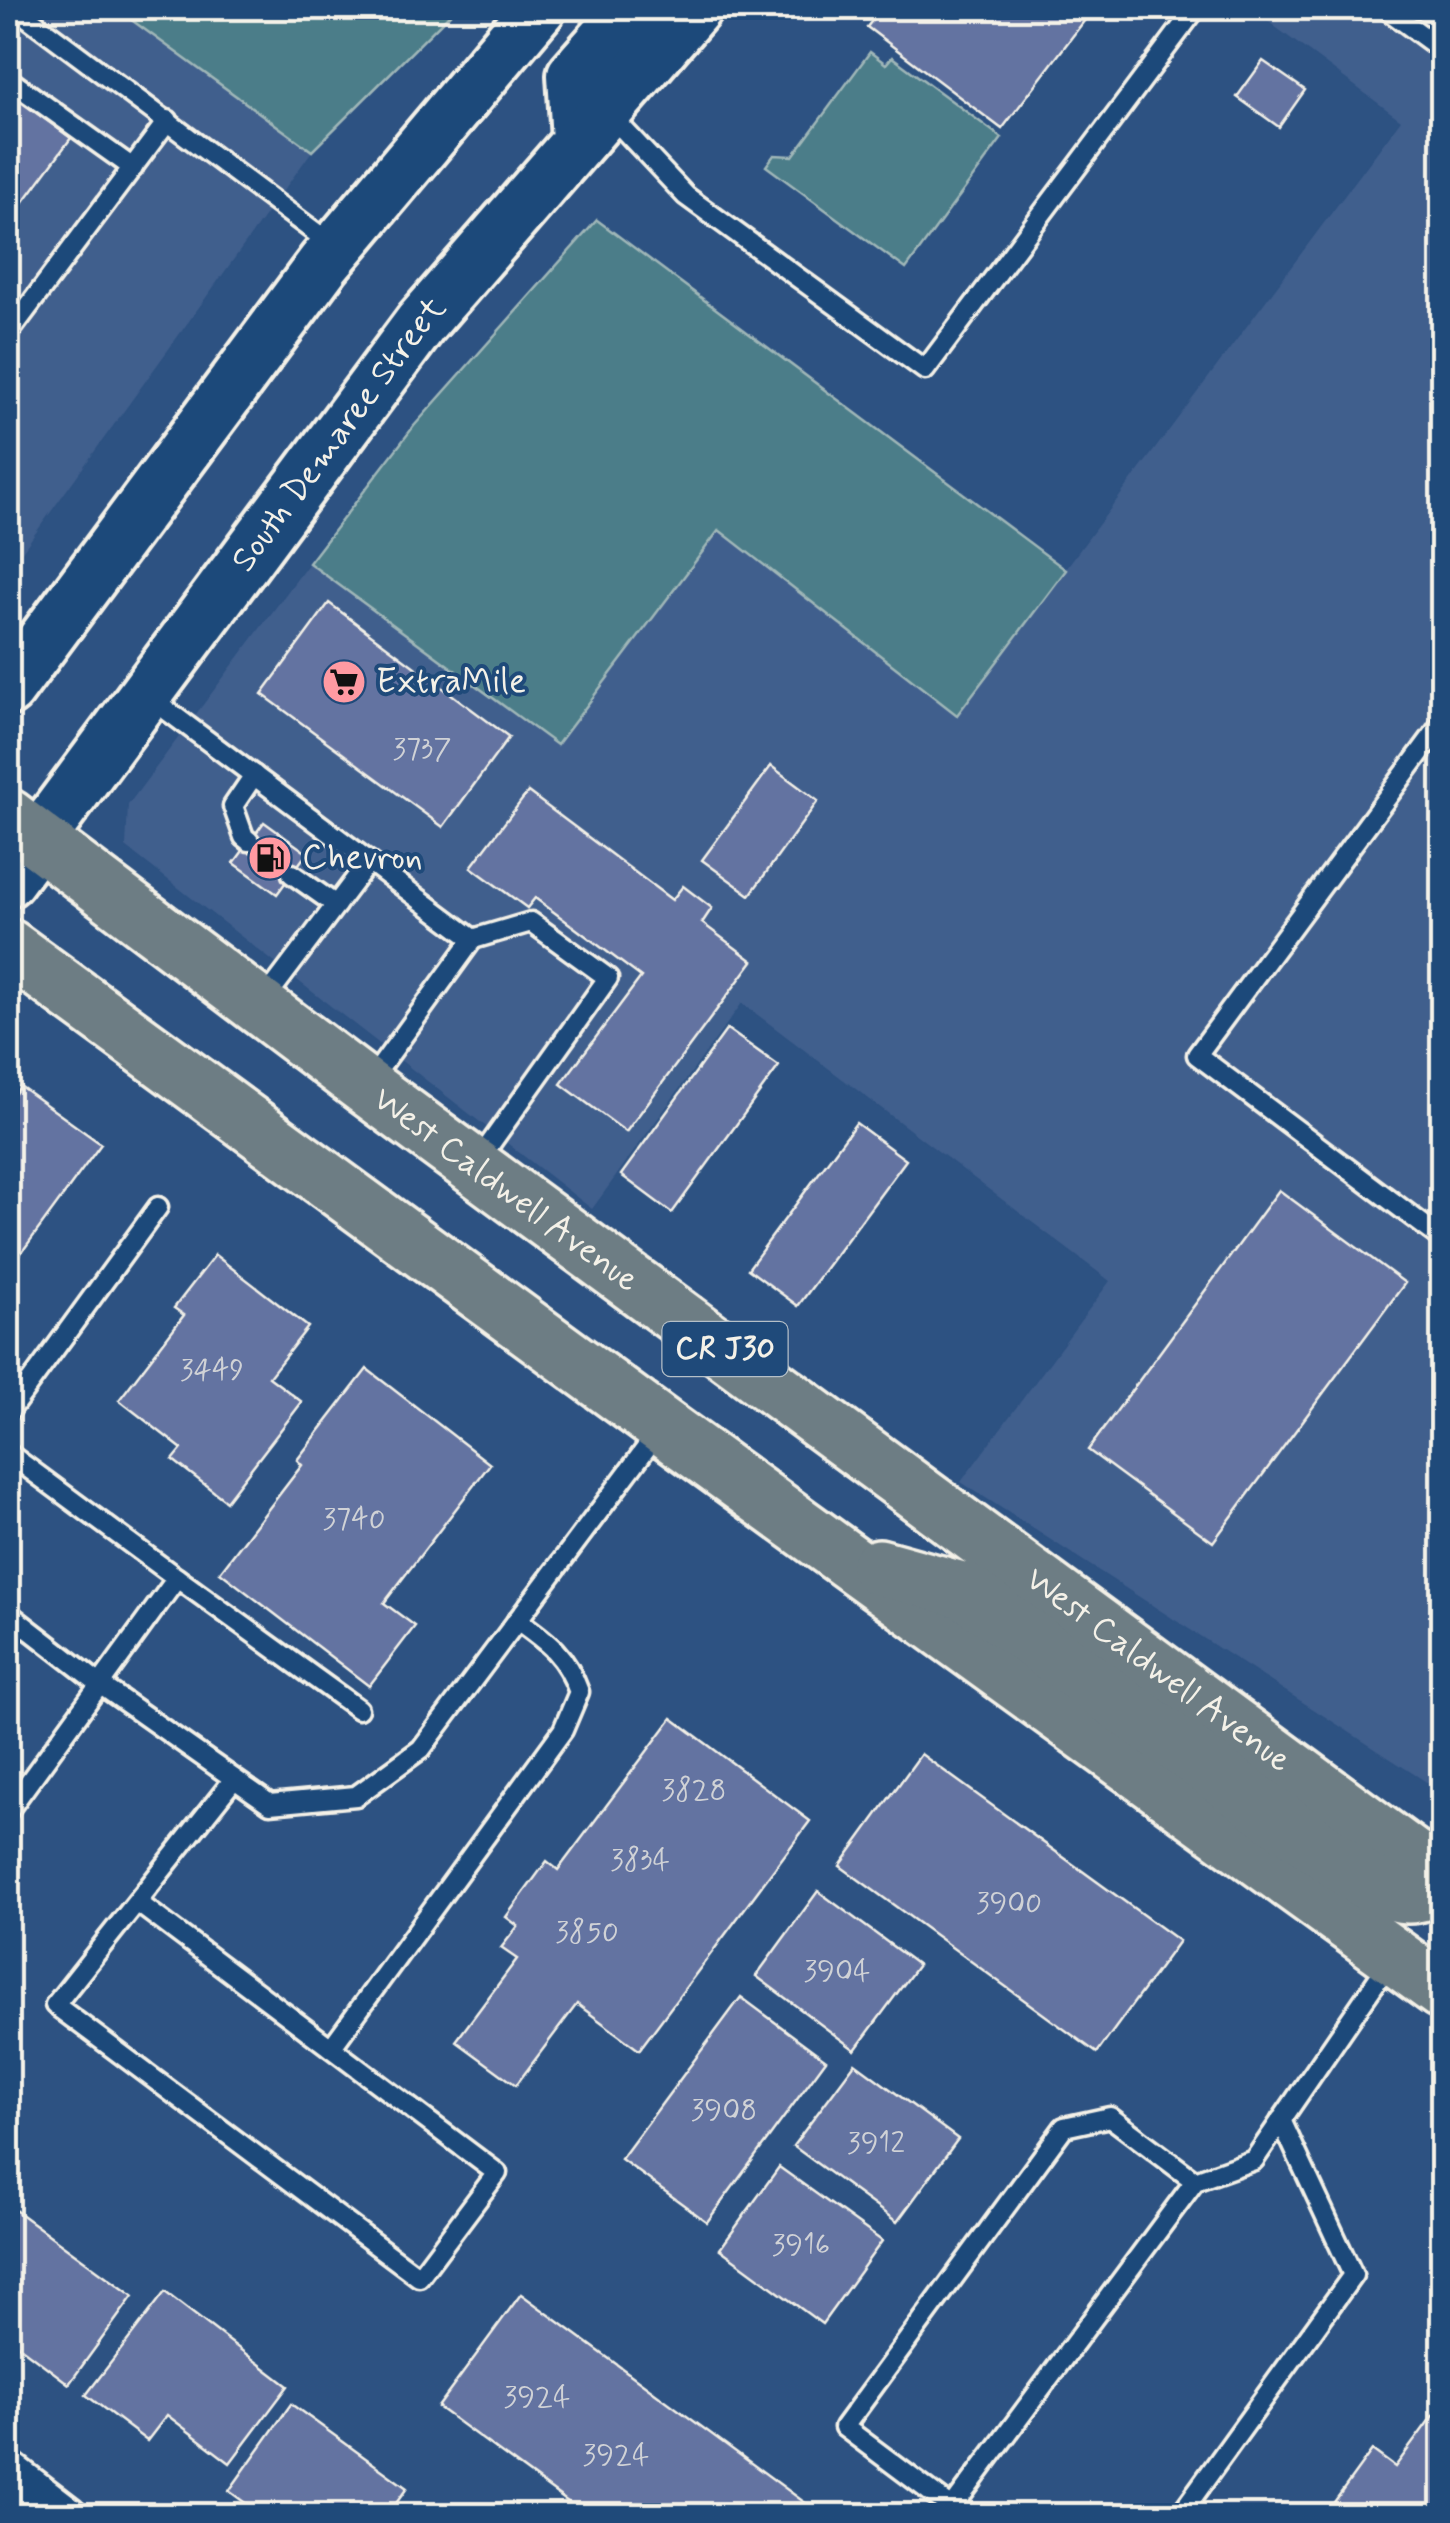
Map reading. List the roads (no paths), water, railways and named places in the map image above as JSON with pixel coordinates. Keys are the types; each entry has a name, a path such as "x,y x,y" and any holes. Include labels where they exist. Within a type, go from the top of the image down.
{"main road":[{"path":"8,689 336,247 540,8"},
{"path":"591,124 574,75 633,8"},
{"name":"South Demaree Street","path":"17,846 144,694 421,323 695,8"},
{"name":"West Caldwell Avenue","path":"17,846 259,1008 1442,1881"},
{"name":"CR J30","path":"8,948 1442,1991"},
{"path":"840,1556 965,1591 1365,1881 1406,1896 1424,1895 1442,1881"}],"street":[{"path":"8,2470 68,2516"}],"lane":[{"path":"15,8 336,247"},
{"path":"591,124 925,370 1196,8"},
{"path":"1385,8 1442,50"},
{"path":"8,79 133,168"},
{"path":"8,334 168,120"},
{"path":"144,694 473,940"},
{"path":"1442,723 1197,1055 1442,1239"},
{"path":"250,841 244,837 233,806 254,775"},
{"path":"259,1008 368,860"},
{"path":"292,874 336,905"},
{"path":"366,1087 473,940 531,922 608,978 475,1166"},
{"path":"8,1414 158,1207"},
{"path":"8,1613 270,1804 356,1796 421,1749 662,1426"},
{"path":"8,1452 358,1709"},
{"path":"8,1811 177,1578"},
{"path":"331,2048 563,1730 579,1692 571,1669 550,1644 517,1620"},
{"path":"137,1902 497,2173 419,2277 55,2006 137,1902 234,1779"},
{"path":"1195,2180 1110,2117 1064,2127 844,2427 952,2508 1195,2180 1254,2160 1394,1956"},
{"path":"1179,2516 1353,2275 1281,2120"}],"place":[{"name":"ExtraMile","path":"344,682"},
{"name":"Chevron","path":"270,858"}]}
